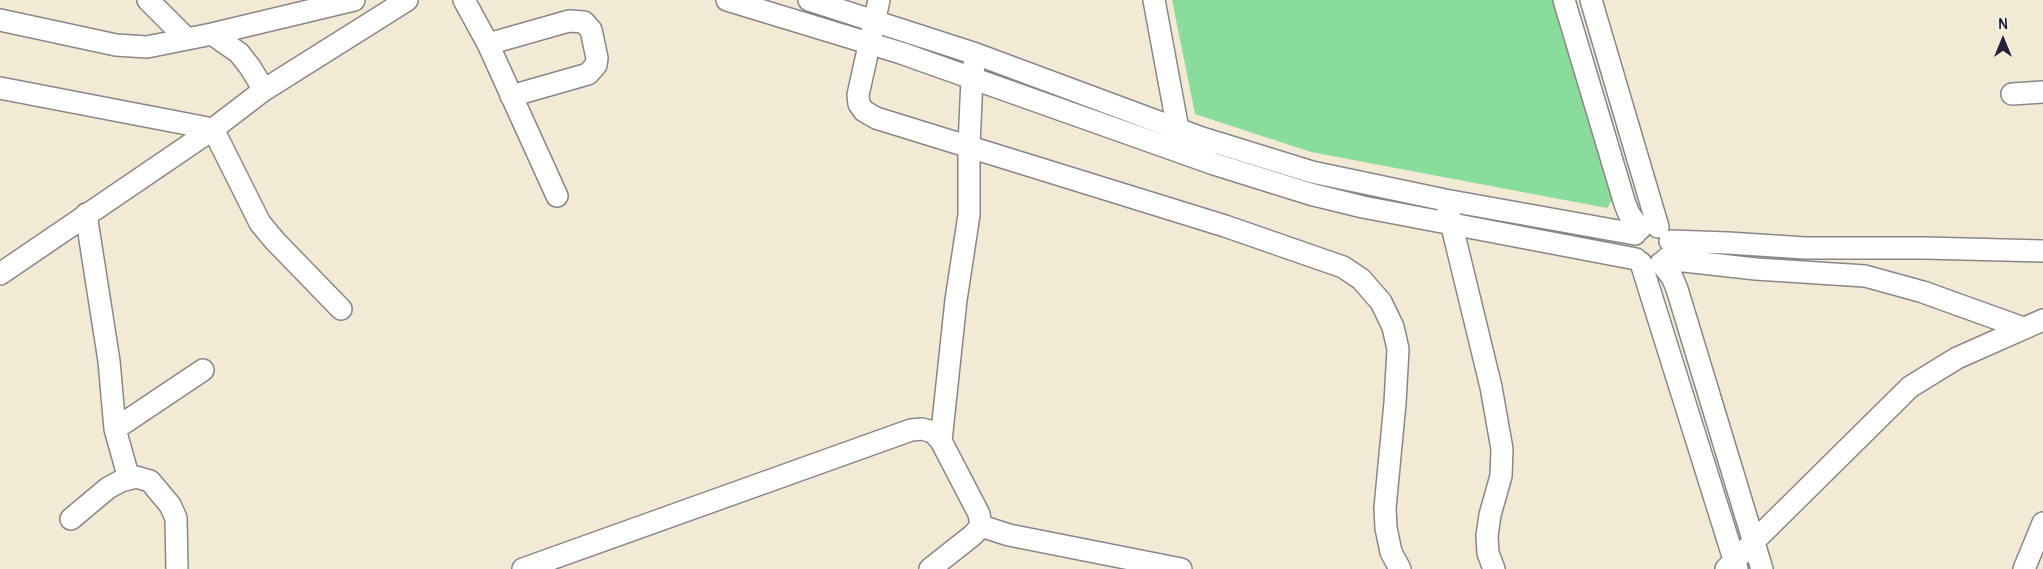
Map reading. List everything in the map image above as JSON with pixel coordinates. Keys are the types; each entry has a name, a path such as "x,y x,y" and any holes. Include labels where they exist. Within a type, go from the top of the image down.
{"lane":[{"path":"148,0 186,38"},
{"path":"0,20 116,45 147,47 212,34 354,0"},
{"path":"5,263 86,214 213,129 264,90 407,0"},
{"path":"464,0 488,44 557,196"},
{"path":"727,0 901,52 1182,153 1338,201 1451,223 1651,247 1728,243 1805,248 1925,248 2043,251"},
{"path":"809,0 976,54 1202,138 1312,172 1756,269 1865,276 1923,292 2023,328"},
{"path":"879,0 871,44 858,95 859,104 864,111 876,118 1225,226 1343,267 1361,279 1381,302 1393,327 1398,350 1396,403 1386,508 1386,528 1391,552 1400,569"},
{"path":"1154,0 1182,153"},
{"path":"1564,0 1629,214 1672,277 1762,569"},
{"path":"1591,0 1732,566"},
{"path":"488,44 569,21 584,22 591,30 597,58 596,65 588,74 511,96"},
{"path":"212,34 239,54 250,67 264,90"},
{"path":"941,441 956,300 968,216 972,79 976,54"},
{"path":"0,88 213,129"},
{"path":"2012,94 2043,92"},
{"path":"213,129 260,223 274,241 341,309"},
{"path":"1445,200 1491,387 1502,449 1501,476 1490,515 1487,536 1488,553 1494,569"},
{"path":"86,214 109,361 115,429 129,479"},
{"path":"1732,566 1753,541 1910,387 1957,358 2043,320"},
{"path":"115,429 203,370"},
{"path":"523,569 911,430 922,429 933,432 941,441 979,514 980,526 973,535 930,569"},
{"path":"70,519 108,488 121,480 136,477 150,481 170,505 176,518 177,569"},
{"path":"2024,569 2043,523"},
{"path":"980,526 1009,535 1181,569"}],"green space":[{"path":"1172,0 1557,0 1616,194 1607,208 1311,152 1195,114"}]}
